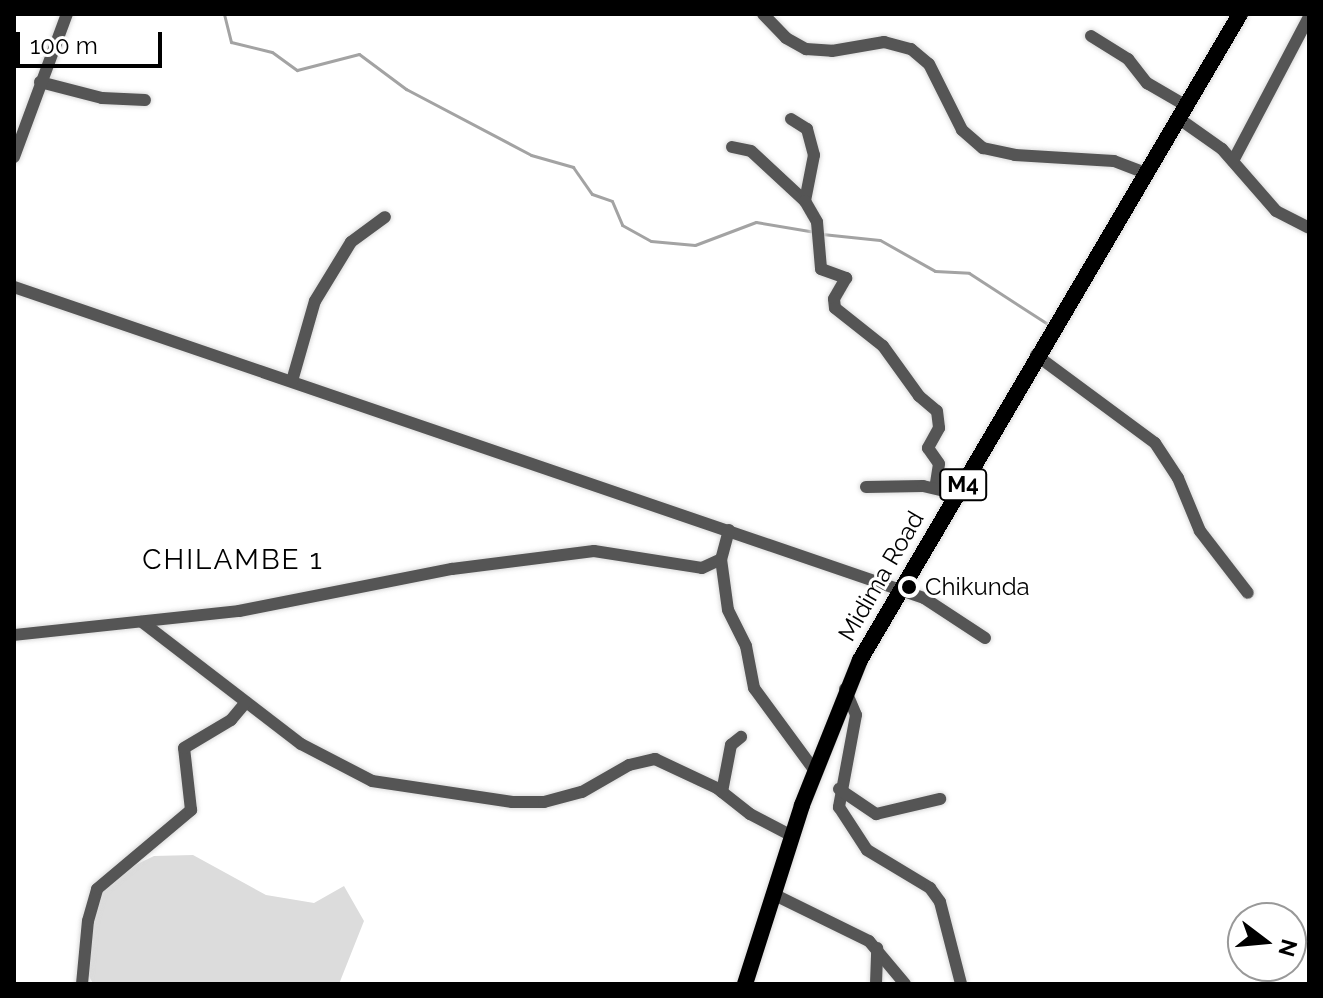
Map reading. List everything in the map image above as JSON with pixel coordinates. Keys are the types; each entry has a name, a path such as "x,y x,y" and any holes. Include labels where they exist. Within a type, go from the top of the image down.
{"main road":[{"name":"Midima Road","path":"745,984 792,836 845,689 1036,355 1240,14"}],"street":[{"path":"14,157 67,14"},
{"path":"763,14 786,38 806,49 832,51 884,42 921,54 962,130 983,148 1015,155 1114,161 1146,173"},
{"path":"1233,161 1309,17"},
{"path":"1091,36 1128,59 1137,76 1233,161 1267,203 1289,222 1308,227"},
{"path":"40,82 102,98 145,100"},
{"path":"791,119 807,129 814,155 805,201"},
{"path":"732,147 751,151 805,201 817,222 821,269 846,278 834,299 835,308 883,346 919,396 937,411 939,428 928,448 939,464 935,488"},
{"path":"292,381 315,301 351,242 385,217"},
{"path":"14,287 936,603 985,638"},
{"path":"1036,355 1155,443 1178,478 1200,531 1248,593"},
{"path":"866,487 935,488 958,494"},
{"path":"729,530 721,559 728,610 746,646 758,699 815,771"},
{"path":"14,635 258,608 452,569 605,550 702,568 721,559"},
{"path":"142,622 246,702 338,766 405,789 544,802 582,792 629,765 655,759 722,792 750,814 792,836"},
{"path":"845,689 856,715 839,789 844,819 867,850 930,888 940,902 961,984"},
{"path":"82,984 88,921 97,889 191,810 184,748 231,720 246,702"},
{"path":"722,792 728,754 741,737"},
{"path":"839,789 876,814 940,799"},
{"path":"773,894 877,948 905,984"},
{"path":"876,984 877,948"}],"shaded area":[{"path":"193,855 266,895 314,903 344,886 364,921 339,984 93,984 89,976 90,919 104,880 154,856"}],"waterway":[{"path":"224,14 231,42 272,52 297,70 359,54 406,89 531,155 573,167 592,194 612,201 622,225 651,241 695,245 756,222 815,232"},
{"path":"822,234 880,240 935,271 969,273 1046,323"}],"place":[{"name":"Chikunda","path":"909,587"}],"district":[{"name":"CHILAMBE 1","path":"233,560"}]}
